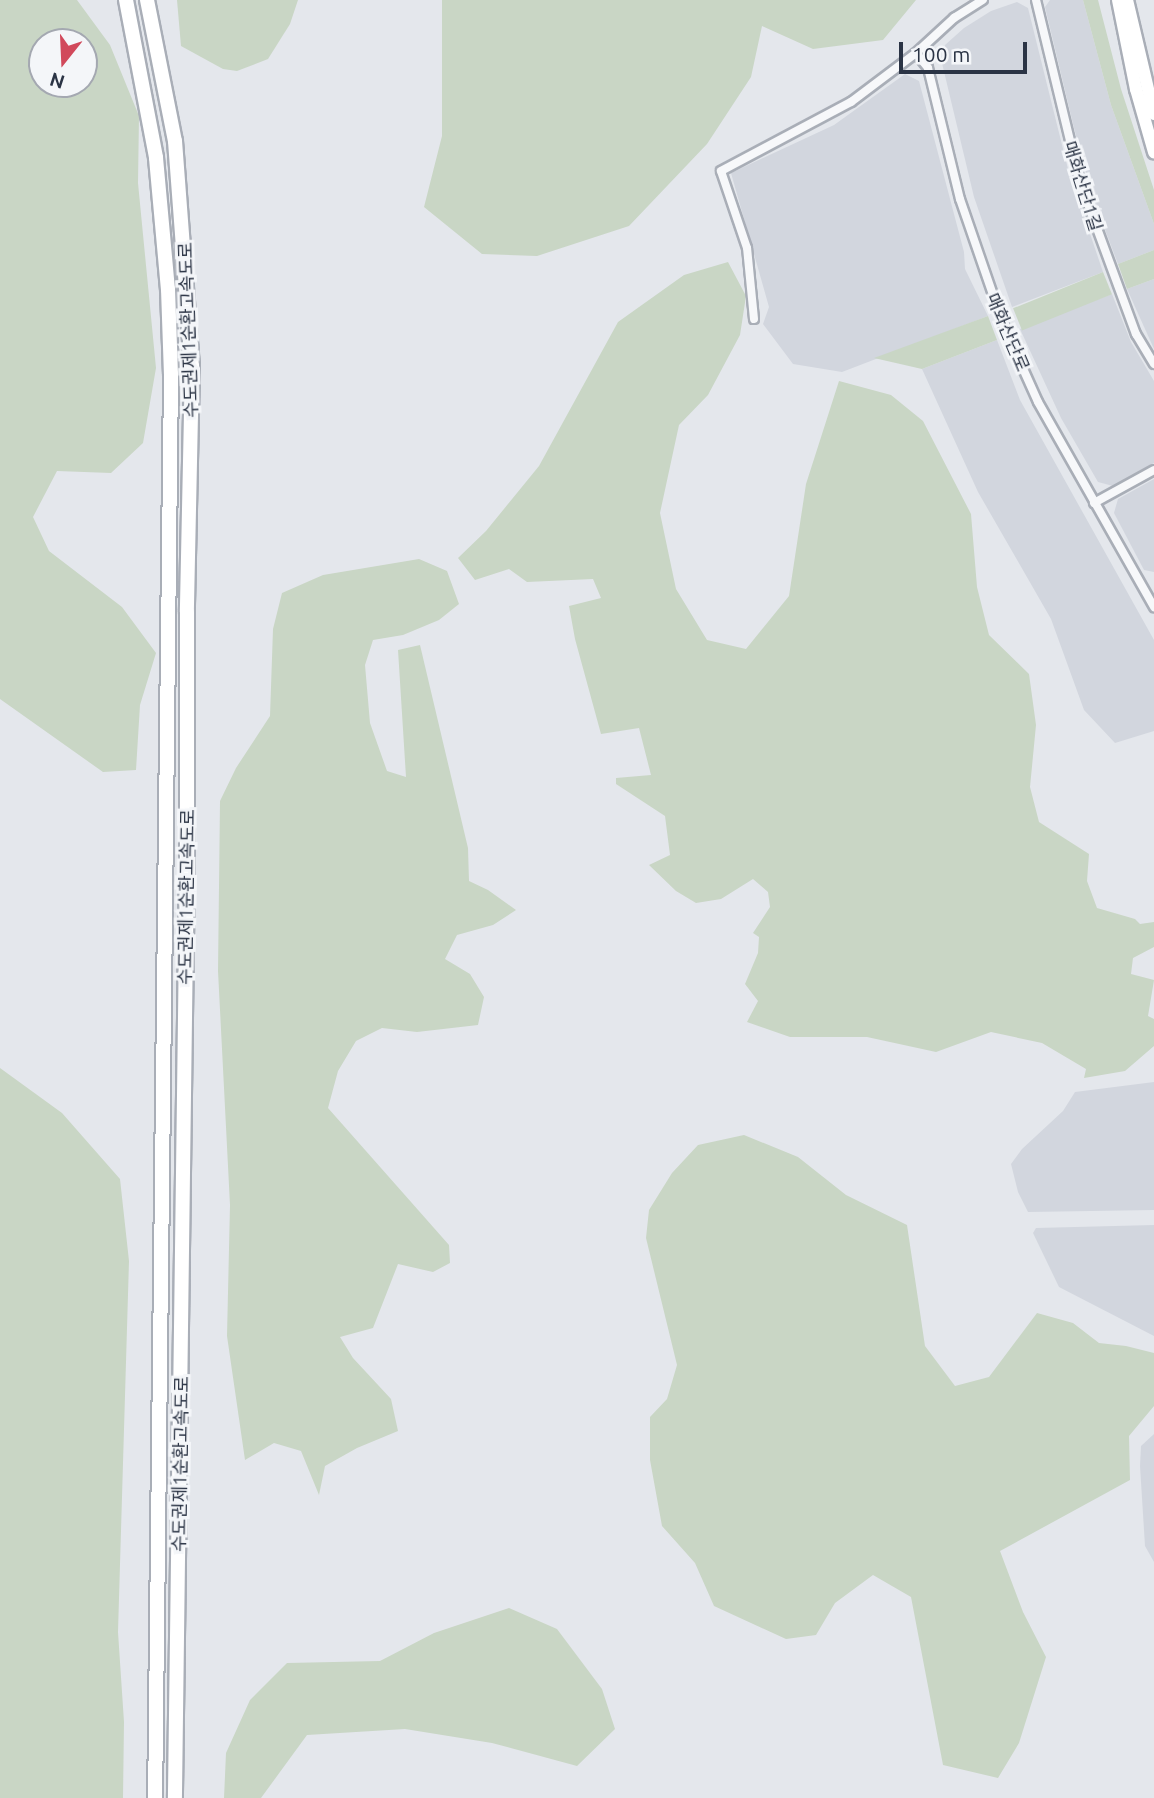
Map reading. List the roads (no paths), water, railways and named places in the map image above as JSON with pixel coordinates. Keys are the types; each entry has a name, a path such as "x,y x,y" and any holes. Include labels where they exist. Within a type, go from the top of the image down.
{"highway":[{"name":"수도권제1순환고속도로","path":"126,0 156,158 168,289 171,374 155,1798"},
{"name":"수도권제1순환고속도로","path":"147,0 175,141 192,366 175,1798"}],"main road":[{"path":"1118,0 1136,89 1154,152"},
{"path":"1127,0 1154,114"}],"street":[{"path":"754,318 747,248 721,171 825,119 916,53 954,18 983,0"},
{"name":"매화산단1길","path":"1036,0 1080,183 1131,323 1154,364"},
{"name":"매화산단로","path":"916,53 928,68 961,198 1003,324 1038,402 1154,607"},
{"path":"1094,503 1154,470"},
{"path":"1145,593 1154,589"}]}
